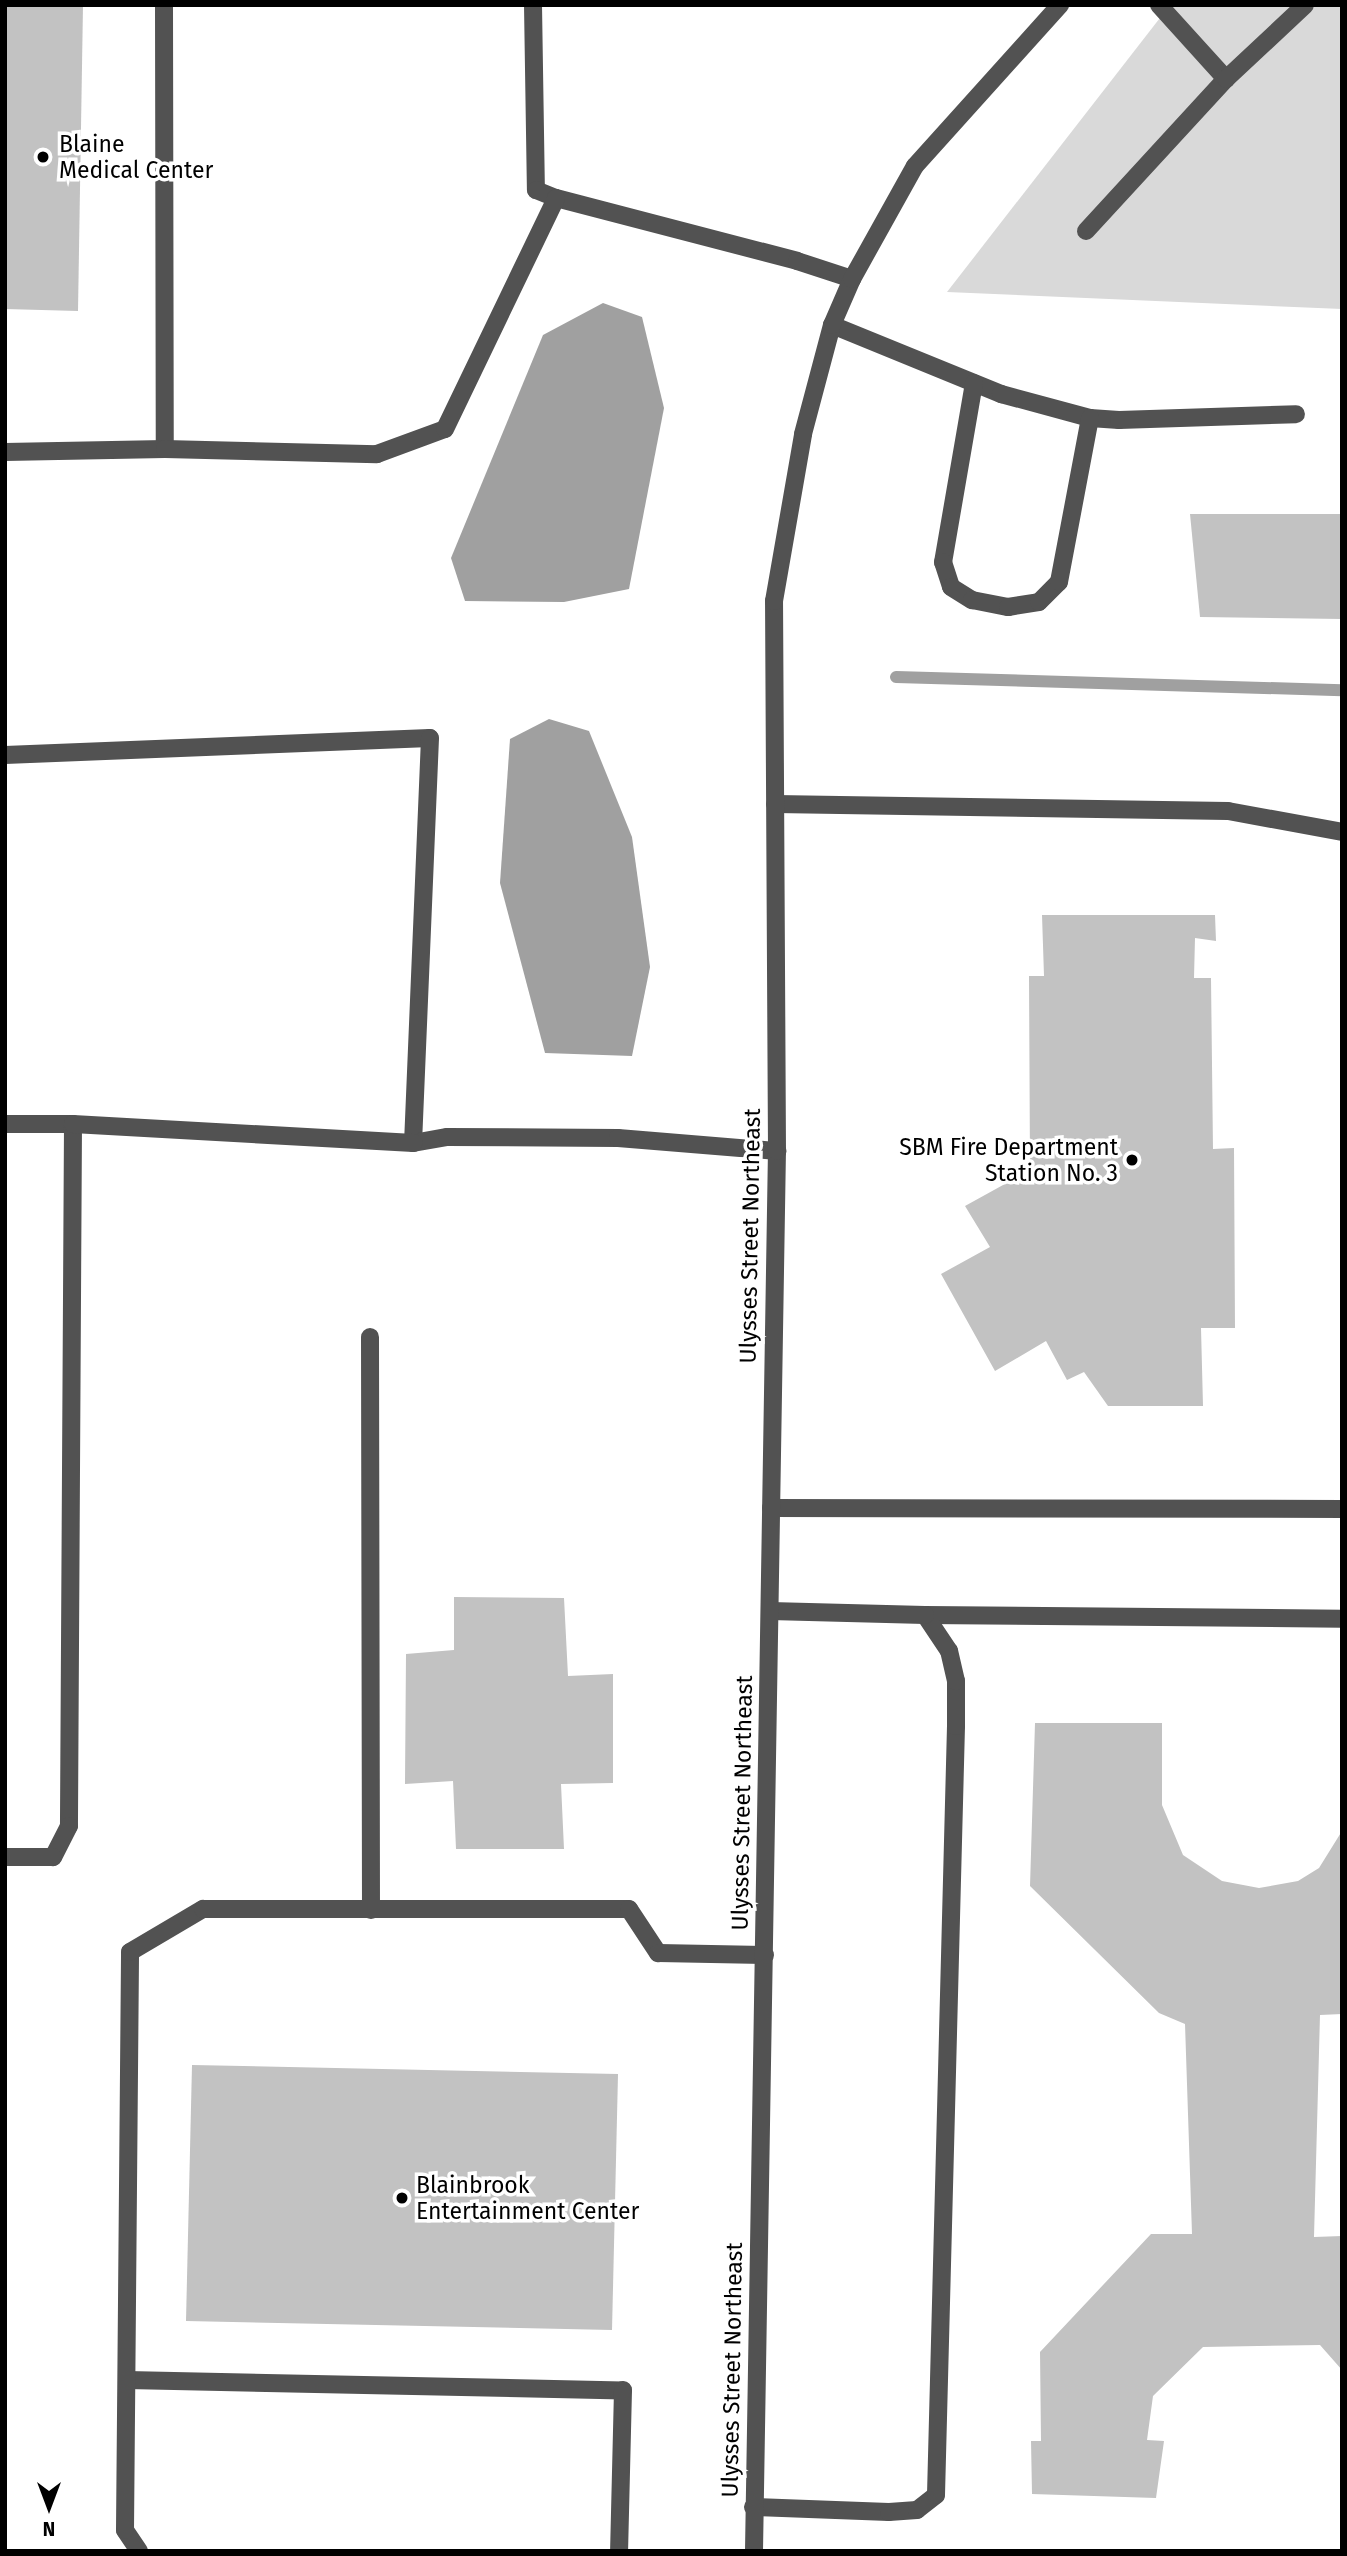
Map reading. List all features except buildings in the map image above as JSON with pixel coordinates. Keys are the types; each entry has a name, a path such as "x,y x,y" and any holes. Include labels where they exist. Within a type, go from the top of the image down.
{"street":[{"path":"163,5 165,449"},
{"path":"533,5 536,190 556,198 797,261 852,279"},
{"name":"Ulysses Street Northeast","path":"754,2551 777,1151 774,601 803,434 832,325 852,279 915,166 1060,5"},
{"path":"1159,5 1226,79"},
{"path":"1086,231 1226,79 1305,5"},
{"path":"5,452 165,449 377,454 445,429 556,198"},
{"path":"832,325 974,383 1090,418 1119,420 1296,414"},
{"path":"974,383 943,562 951,587 972,600 1008,607 1039,602 1059,582 1090,418"},
{"path":"5,755 430,738 414,1143"},
{"path":"775,804 1228,811 1342,832"},
{"path":"5,1124 73,1124 414,1143 446,1137 618,1138 777,1151"},
{"path":"5,1857 53,1857 69,1826 73,1124"},
{"path":"370,1337 371,1910"},
{"path":"771,1508 1342,1510"},
{"path":"770,1611 1342,1619"},
{"path":"753,2507 889,2512 917,2510 936,2495 956,1681 949,1651 925,1615"},
{"path":"139,2551 125,2530 130,1952 203,1909 629,1909 658,1953 765,1955"},
{"path":"127,2380 623,2390 619,2551"}],"shaded area":[{"path":"1170,5 1342,5 1342,309 947,292"},
{"path":"603,303 642,317 664,408 629,589 564,602 465,601 451,558 543,335"},
{"path":"549,719 589,731 632,837 650,967 632,1056 545,1053 500,883 510,739"}],"waterway":[{"path":"896,677 1342,690"}],"place":[{"name":"Blaine Medical Center","path":"43,157"},
{"name":"SBM Fire Department Station No. 3","path":"1132,1160"},
{"name":"Blainbrook Entertainment Center","path":"402,2198"}]}
